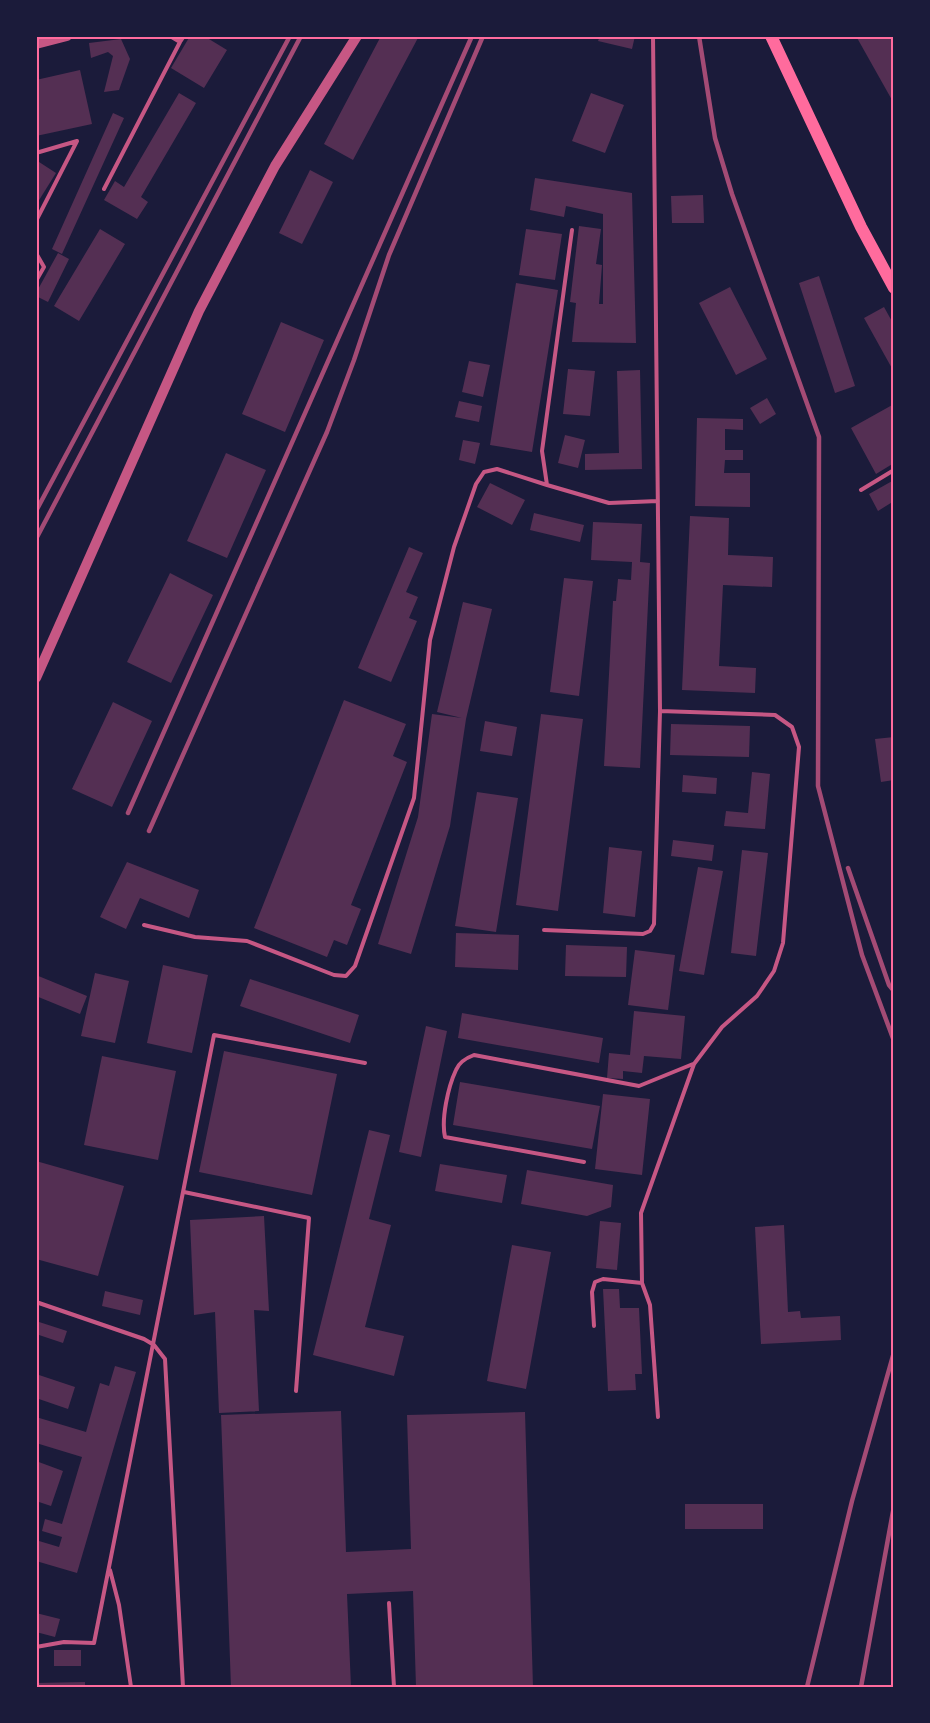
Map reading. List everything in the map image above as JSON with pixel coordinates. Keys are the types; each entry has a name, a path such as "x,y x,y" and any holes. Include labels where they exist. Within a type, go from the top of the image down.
{"main road":[{"path":"771,36 861,227 894,288"}],"street":[{"path":"36,44 67,36"},
{"path":"36,678 199,311 274,166 357,36"}],"lane":[{"path":"170,36 180,42"},
{"path":"104,189 184,36"},
{"path":"544,930 643,934 650,931 654,924 660,711 653,36"},
{"path":"36,153 77,141 36,221"},
{"path":"548,485 542,451 572,230"},
{"path":"36,253 44,267 36,281"},
{"path":"144,926 195,938 247,941 334,975 346,976 355,966 414,798 430,640 454,547 476,484 484,472 497,469 609,503 658,501"},
{"path":"861,490 894,470"},
{"path":"658,1417 650,1305 642,1283 641,1213 694,1064 722,1027 757,996 774,971 783,943 798,747 792,727 775,715 660,711"},
{"path":"36,1647 64,1642 94,1643 214,1035 365,1064"},
{"path":"584,1162 445,1137 447,1102 456,1070 463,1060 474,1055 639,1086 694,1064"},
{"path":"184,1192 309,1218 296,1391"},
{"path":"594,1326 592,1292 595,1282 603,1279 642,1283"},
{"path":"36,1302 154,1345 165,1359 183,1687"},
{"path":"110,1566 119,1605 131,1687"},
{"path":"389,1603 394,1687"}],"building":[{"path":"190,36 204,36 227,50 204,88 171,68"},
{"path":"381,36 419,36 353,160 324,144"},
{"path":"600,36 635,36 632,49 598,41"},
{"path":"856,36 894,36 894,99 892,100"},
{"path":"121,39 130,59 119,90 104,92 113,56 108,52 91,58 89,43"},
{"path":"80,70 92,124 36,136 36,80"},
{"path":"179,93 196,103 141,197 148,202 137,219 104,200 115,181 124,187"},
{"path":"591,93 624,105 605,153 572,141"},
{"path":"113,113 124,118 62,254 52,249"},
{"path":"36,160 56,173 36,205"},
{"path":"310,170 333,182 302,244 279,233"},
{"path":"535,178 632,193 636,343 572,342 576,303 570,302 579,226 601,229 596,264 602,265 599,304 603,304 603,214 566,206 564,217 530,210"},
{"path":"703,195 704,223 672,223 671,196"},
{"path":"100,229 125,244 79,321 54,306"},
{"path":"526,229 562,234 555,280 519,275"},
{"path":"58,253 69,259 48,302 36,296 36,293"},
{"path":"819,276 855,386 835,393 799,283"},
{"path":"516,283 558,290 532,452 490,445"},
{"path":"730,287 767,359 736,375 699,303"},
{"path":"884,307 894,325 894,372 864,318"},
{"path":"281,322 324,340 285,432 242,414"},
{"path":"469,361 490,365 483,397 462,392"},
{"path":"568,369 595,371 590,416 563,414"},
{"path":"640,370 642,469 585,470 585,454 619,453 617,371"},
{"path":"767,398 776,414 760,424 750,408"},
{"path":"459,401 482,406 479,422 455,417"},
{"path":"894,404 894,463 876,474 851,428"},
{"path":"697,418 743,419 743,430 725,429 725,450 743,450 743,460 725,460 724,473 750,473 750,507 695,506"},
{"path":"565,435 585,440 578,468 558,463"},
{"path":"463,440 480,443 475,464 459,460"},
{"path":"226,453 266,470 227,558 187,541"},
{"path":"894,480 894,501 878,511 869,494"},
{"path":"490,483 525,500 512,525 477,507"},
{"path":"534,513 584,525 580,542 530,530"},
{"path":"690,516 729,518 728,555 773,557 772,587 723,585 719,666 756,668 755,693 682,690"},
{"path":"593,522 642,524 640,562 650,563 640,768 604,766 613,601 616,601 618,579 631,580 632,562 591,560"},
{"path":"409,547 423,553 406,592 418,597 409,618 417,621 391,682 358,668"},
{"path":"170,573 213,595 171,683 127,662"},
{"path":"564,578 593,581 579,696 550,692"},
{"path":"463,602 492,609 466,719 450,826 411,954 378,944 418,817 432,714 462,718 437,712"},
{"path":"344,700 406,724 393,756 407,762 351,905 361,909 347,945 334,940 327,957 254,928"},
{"path":"113,702 152,721 112,807 72,789"},
{"path":"541,714 583,719 558,911 516,905"},
{"path":"485,721 517,727 512,756 480,751"},
{"path":"671,724 750,726 749,757 670,755"},
{"path":"894,737 894,780 881,782 875,739"},
{"path":"752,772 770,774 765,829 724,826 726,811 748,813"},
{"path":"683,775 717,778 716,794 682,792"},
{"path":"477,792 518,798 496,932 455,926"},
{"path":"673,840 714,845 712,861 671,856"},
{"path":"609,847 642,851 635,917 603,913"},
{"path":"742,850 768,853 756,956 731,953"},
{"path":"127,862 199,890 189,918 140,898 126,929 100,917"},
{"path":"698,867 723,871 704,975 679,971"},
{"path":"456,933 519,935 518,970 455,967"},
{"path":"566,945 627,947 626,977 565,976"},
{"path":"635,950 675,955 668,1010 628,1005"},
{"path":"163,965 208,975 192,1053 147,1043"},
{"path":"95,973 129,981 115,1043 81,1036"},
{"path":"36,975 87,996 80,1014 36,996"},
{"path":"250,979 359,1015 350,1043 240,1006"},
{"path":"634,1011 685,1016 681,1059 644,1056 642,1073 623,1071 623,1079 607,1078 609,1053 630,1055"},
{"path":"462,1013 603,1038 599,1063 458,1038"},
{"path":"426,1026 447,1031 421,1157 399,1152"},
{"path":"224,1051 337,1074 312,1195 199,1172"},
{"path":"102,1056 176,1071 158,1160 84,1145"},
{"path":"460,1082 600,1106 592,1149 453,1125"},
{"path":"603,1094 650,1099 642,1175 595,1169"},
{"path":"369,1130 390,1135 369,1219 391,1225 365,1327 404,1336 394,1376 313,1355"},
{"path":"36,1161 124,1186 98,1276 36,1259"},
{"path":"440,1164 507,1175 502,1203 435,1191"},
{"path":"527,1170 613,1185 611,1207 587,1216 521,1204"},
{"path":"264,1216 269,1311 254,1310 259,1411 219,1413 215,1312 194,1315 190,1220"},
{"path":"600,1221 621,1223 617,1270 596,1268"},
{"path":"784,1225 788,1312 800,1311 801,1318 840,1316 841,1340 761,1344 755,1227"},
{"path":"512,1245 551,1252 526,1389 487,1381"},
{"path":"603,1289 619,1289 620,1308 639,1308 642,1374 635,1374 636,1390 608,1391"},
{"path":"105,1291 143,1300 140,1315 102,1306"},
{"path":"36,1321 67,1331 63,1343 36,1334"},
{"path":"115,1366 136,1372 77,1573 36,1561 39,1541 59,1547 62,1537 42,1531 45,1519 62,1524 82,1457 36,1443 36,1417 86,1432 100,1383 109,1386"},
{"path":"36,1374 75,1387 68,1409 36,1398"},
{"path":"341,1411 346,1552 411,1549 407,1415 525,1412 533,1687 416,1687 413,1591 347,1594 351,1687 231,1687 221,1415"},
{"path":"36,1461 63,1471 51,1506 36,1501"},
{"path":"685,1504 763,1504 763,1529 685,1529"},
{"path":"36,1613 60,1619 55,1637 36,1632"},
{"path":"54,1650 81,1650 81,1666 54,1666"},
{"path":"85,1682 85,1687 36,1687 36,1683"}],"railway":[{"path":"36,511 290,36"},
{"path":"36,539 301,36"},
{"path":"128,813 472,36"},
{"path":"149,831 327,432 389,255 483,36"},
{"path":"699,36 715,138 732,194 819,437 818,786 862,955 894,1041"},
{"path":"848,868 889,985 894,991"},
{"path":"807,1687 852,1501 894,1352"},
{"path":"861,1687 894,1506"}]}
